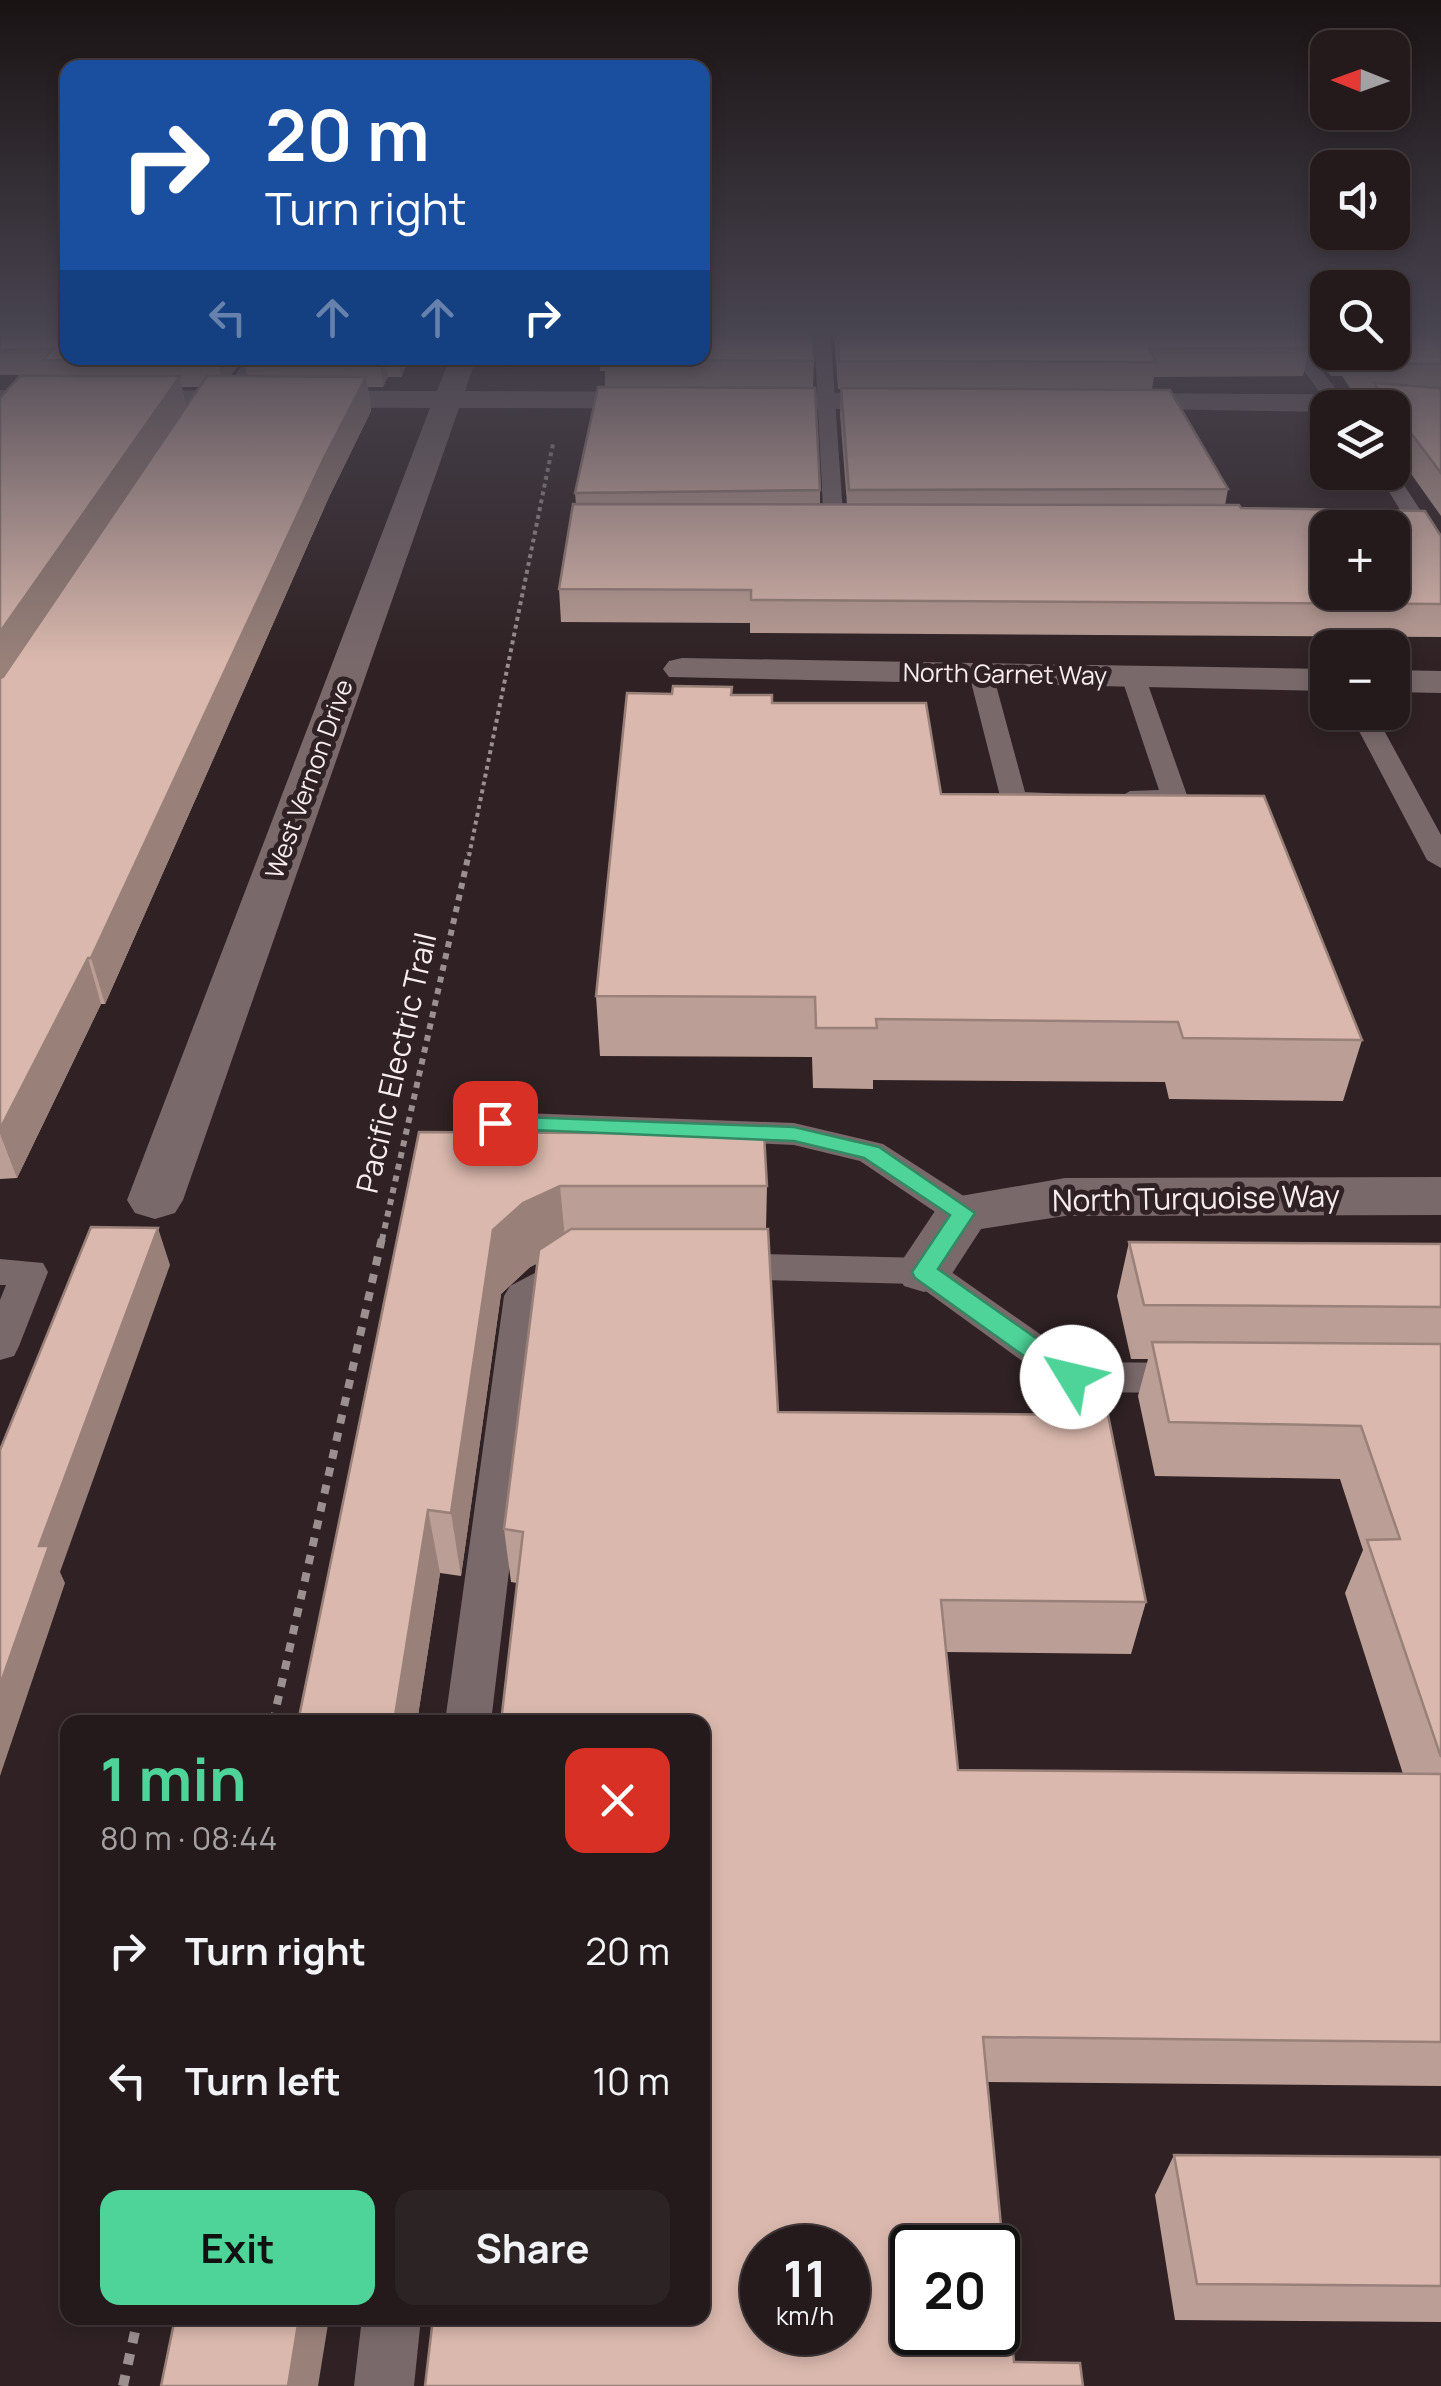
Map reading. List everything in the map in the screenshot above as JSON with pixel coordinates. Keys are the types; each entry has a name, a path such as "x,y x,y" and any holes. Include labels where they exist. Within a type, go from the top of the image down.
{"street":[{"name":"West Vernon Drive","path":"155,1200 433,440"},
{"name":"North Garnet Way","path":"682,669 1310,680"},
{"path":"1410,681 1441,682"},
{"name":"North Turquoise Way","path":"963,1213 1065,1197 1441,1196"},
{"path":"924,1272 963,1213"}],"lane":[{"path":"829,440 834,528"},
{"path":"1398,490 1416,518 1410,525"},
{"path":"981,674 1014,800 1175,798 1133,676"},
{"path":"1371,730 1441,860"},
{"path":"495,1123 794,1134 872,1152 963,1213"},
{"path":"469,1715 522,1296 567,1266 604,1266"},
{"path":"697,1266 924,1272 1072,1377 1227,1378"},
{"path":"0,1272 30,1272 0,1346"},
{"path":"384,2386 391,2325"}],"path":[{"name":"Pacific Electric Trail","path":"275,1715 496,740 554,440"},
{"path":"122,2386 136,2325"}],"building":[{"path":"0,440 135,440 0,632"},
{"path":"163,440 333,440 91,958 0,1129 0,678"},
{"path":"586,440 818,440 820,490 575,493"},
{"path":"845,440 1199,440 1228,489 849,490"},
{"path":"1416,440 1441,440 1441,473"},
{"path":"573,504 1239,505 1364,510 1310,510 1310,603 751,600 751,590 559,589"},
{"path":"1410,511 1425,511 1441,536 1441,604 1410,604"},
{"path":"673,686 732,687 731,695 772,695 772,703 926,703 941,794 1264,796 1362,1040 1183,1038 1178,1022 876,1019 877,1028 816,1028 815,997 596,996 627,693 672,694"},
{"path":"419,1132 764,1134 767,1186 560,1186 523,1203 493,1230 451,1513 428,1510 395,1715 299,1715"},
{"path":"91,1227 158,1228 39,1546 49,1546 0,1685 0,1450"},
{"path":"571,1229 768,1229 778,1412 1108,1415 1146,1602 941,1600 958,1770 1441,1774 1441,2042 983,2037 1001,2225 890,2225 890,2355 1013,2355 1014,2362 1080,2363 1083,2386 425,2386 432,2325 710,2325 710,1715 502,1715 523,1532 504,1529 539,1250"},
{"path":"1129,1242 1441,1244 1441,1307 1144,1305"},
{"path":"1152,1342 1441,1344 1441,1757 1367,1540 1400,1539 1361,1426 1169,1422"},
{"path":"1174,2155 1441,2157 1441,2286 1197,2284"},
{"path":"174,2325 298,2325 288,2386 161,2386"}],"route":[{"path":"495,1123 794,1134 872,1152 963,1213 924,1272 1072,1377"}]}
